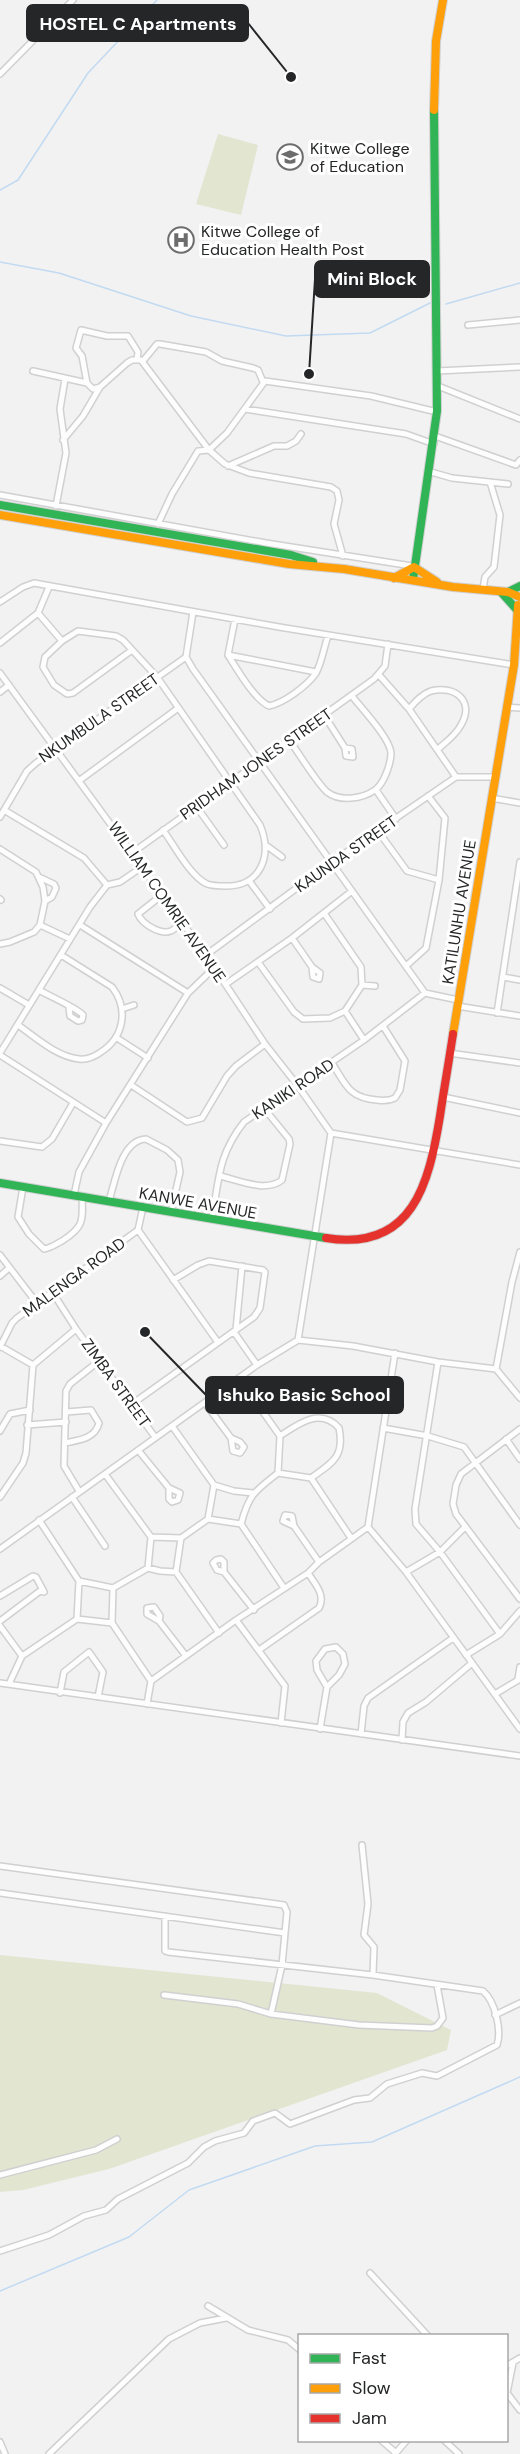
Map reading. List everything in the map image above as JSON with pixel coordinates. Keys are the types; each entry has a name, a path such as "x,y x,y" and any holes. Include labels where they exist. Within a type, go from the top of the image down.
{"main road":[{"path":"413,580 431,472 437,412 435,159 432,112 437,23 443,0"},
{"path":"0,505 291,555 322,565 394,578 503,592 520,597"},
{"path":"0,515 289,564 322,565"},
{"path":"394,578 414,567"},
{"path":"414,567 439,584"},
{"path":"503,592 520,586"},
{"name":"KATILUNHU AVENUE","path":"392,1228 412,1212 417,1204 425,1188 434,1150 514,665 520,586"},
{"path":"503,592 519,609"},
{"name":"KANWE AVENUE","path":"0,1183 315,1237 350,1240 375,1235 392,1228"}],"street":[{"path":"0,74 73,0"},
{"path":"468,325 520,320"},
{"path":"100,387 93,389 87,383 82,356 76,348 81,330 107,336 128,336 140,360 208,450 228,466 249,473 331,487 337,490 339,500 334,517 334,529 343,556"},
{"path":"63,440 83,416 100,387 127,363 140,360 157,344 206,352 222,361 254,368 258,370 263,382"},
{"path":"437,371 520,367"},
{"path":"33,371 87,383"},
{"path":"56,506 66,453 60,410 65,379"},
{"path":"160,542 158,523 172,494 198,451 208,450 226,433 245,410 263,382"},
{"path":"263,382 371,396 437,412"},
{"path":"438,386 520,419"},
{"path":"245,410 406,434 434,440 516,465 520,460"},
{"path":"510,415 520,414"},
{"path":"228,466 274,446 287,446 296,441 301,434"},
{"path":"431,472 452,478 508,484"},
{"path":"483,589 486,577 494,567 500,515 490,482"},
{"path":"0,495 414,567"},
{"path":"0,602 28,585 39,584 328,636 514,665"},
{"path":"0,644 38,613 49,587"},
{"path":"193,612 186,657 425,993 457,1003 520,1017"},
{"path":"38,613 62,640"},
{"path":"235,619 228,655 248,684 265,705 269,706 275,705 298,689 316,672 328,636"},
{"path":"132,650 73,693 67,694 54,686 43,667 45,657 62,640 74,633 83,631 119,637 132,650 157,677 177,709 260,825 267,846 282,857"},
{"path":"388,644 385,666 379,675 409,709 456,777 495,777"},
{"path":"228,655 316,672"},
{"name":"NKUMBULA STREET","path":"0,817 27,771 54,749 186,657"},
{"name":"WILLIAM COMRIE AVENUE","path":"0,673 215,967 265,1044 331,1133"},
{"name":"PRIDHAM JONES STREET","path":"132,853 379,675"},
{"path":"0,692 9,685"},
{"path":"409,709 422,696 432,691 458,694 465,700 462,724 438,749"},
{"path":"289,740 327,792 341,799 376,790 386,773 391,753 380,731 352,696"},
{"path":"506,707 520,708"},
{"path":"80,780 177,709"},
{"path":"324,715 345,748"},
{"name":"KAUNDA STREET","path":"206,955 332,862 456,777"},
{"path":"376,790 396,819"},
{"path":"406,966 426,948 439,880 445,818 428,796"},
{"path":"491,798 520,803"},
{"path":"196,806 224,845"},
{"path":"4,810 84,858 107,885"},
{"path":"163,830 197,876 207,884 233,886 250,882 259,872 267,846"},
{"path":"378,831 407,871 439,880"},
{"path":"0,849 39,877 54,884 57,888 45,901"},
{"path":"497,1013 520,862"},
{"path":"106,1123 0,1054 28,1005 107,885 120,882 142,867"},
{"path":"0,944 28,936 40,925 45,901 39,877"},
{"path":"250,882 270,909"},
{"path":"226,984 292,938 352,891"},
{"path":"162,895 138,914 140,919 163,932 169,932 183,923"},
{"path":"258,962 294,1012 303,1019 330,1018 345,1011 362,985 362,974 357,959 324,913"},
{"path":"40,925 70,939"},
{"path":"80,925 188,993"},
{"path":"292,938 312,967"},
{"path":"18,1024 61,1053 80,1059 90,1058 105,1050 117,1038 122,1009 117,994 112,987 61,955"},
{"path":"23,1187 18,1217 29,1234 44,1249 59,1243 78,1229 83,1215 78,1196 79,1172 106,1123 188,993 215,967"},
{"path":"503,977 520,980"},
{"path":"362,985 375,986"},
{"path":"0,988 28,1005"},
{"path":"39,990 69,1007"},
{"name":"KANIKI ROAD","path":"212,1219 223,1156 244,1122 263,1107 332,1063 425,993"},
{"path":"122,1009 134,1005"},
{"path":"345,1011 364,1040"},
{"path":"332,1063 351,1092 361,1099 387,1101 395,1098 400,1090 405,1061 383,1026"},
{"path":"117,1038 148,1058"},
{"path":"131,1084 188,1122 197,1121 202,1118 220,1087 236,1066 265,1044"},
{"path":"449,1053 520,1063"},
{"path":"90,1058 93,1066"},
{"path":"443,1097 520,1113"},
{"path":"0,1141 42,1147 52,1139 74,1103"},
{"path":"220,1176 262,1185 273,1185 282,1180 290,1144 289,1139 263,1107"},
{"path":"298,1340 331,1133 520,1166"},
{"path":"109,1201 129,1148 133,1142 146,1139 167,1150 178,1160 180,1172 171,1212"},
{"name":"MALENGA ROAD","path":"0,1347 12,1323 36,1302 53,1293 138,1230 143,1207"},
{"path":"138,1230 217,1341"},
{"path":"496,1369 520,1252"},
{"path":"0,1255 36,1302"},
{"path":"132,1404 258,1313 265,1272 242,1266 203,1262 173,1280"},
{"path":"242,1266 235,1331 257,1365"},
{"path":"0,1276 9,1268"},
{"name":"ZIMBA STREET","path":"53,1293 76,1329 155,1437"},
{"path":"0,1497 24,1458 33,1365 76,1329"},
{"path":"0,1549 257,1365 298,1340 496,1369 520,1398"},
{"path":"0,1347 33,1365"},
{"path":"151,1681 236,1620 308,1573 319,1562 368,1527 395,1353"},
{"path":"79,1491 64,1466 66,1391 70,1384 99,1361"},
{"path":"438,1362 415,1520 418,1528 440,1552 500,1634"},
{"path":"239,1378 280,1436 278,1473"},
{"path":"262,1410 298,1380 388,1394"},
{"path":"205,1403 231,1438"},
{"path":"65,1443 90,1437 97,1431 99,1423 93,1412 88,1409 66,1412"},
{"path":"0,1431 10,1414 30,1410"},
{"path":"242,1524 253,1493 278,1473 311,1478 337,1459 339,1428 330,1421 311,1418 280,1436"},
{"path":"27,1425 66,1422"},
{"path":"172,1426 214,1485 234,1491 253,1493"},
{"path":"383,1428 428,1436 460,1445 520,1525"},
{"path":"520,1429 461,1474 456,1485 453,1509 520,1599"},
{"path":"506,1439 520,1459"},
{"path":"138,1450 169,1488"},
{"path":"105,1474 151,1537 148,1568"},
{"path":"311,1478 351,1538"},
{"path":"208,1520 214,1485"},
{"path":"72,1497 105,1546"},
{"path":"39,1520 79,1581 77,1619"},
{"path":"151,1537 181,1538 208,1520 242,1524"},
{"path":"242,1524 284,1588"},
{"path":"294,1526 319,1562"},
{"path":"368,1527 406,1572 520,1729"},
{"path":"406,1572 440,1552 465,1527"},
{"path":"181,1538 176,1572 219,1633"},
{"path":"79,1581 113,1588 148,1568 176,1572"},
{"path":"224,1572 254,1610"},
{"path":"259,1650 319,1608 322,1600 321,1594 308,1573"},
{"path":"0,1596 33,1576 36,1577 44,1592 40,1591 0,1621"},
{"path":"113,1588 112,1623 151,1681 147,1704"},
{"path":"466,1655 500,1634 520,1611"},
{"path":"9,1684 22,1656 77,1619 112,1623"},
{"path":"236,1620 285,1686 281,1723"},
{"path":"159,1621 186,1656"},
{"path":"0,1626 22,1656"},
{"path":"361,1734 364,1706 368,1698 453,1638"},
{"path":"320,1729 327,1687 339,1675 345,1664 343,1654 336,1647 325,1649 316,1661 317,1670 327,1687"},
{"path":"60,1693 64,1672 89,1652 103,1672 98,1697"},
{"path":"402,1740 403,1722 408,1713 426,1702 472,1663"},
{"path":"495,1694 519,1679 520,1667"},
{"path":"0,1683 520,1756"},
{"path":"362,1845 368,1904 364,1935 374,1947 373,1975"},
{"path":"0,1866 284,1905 287,1912 282,1965 271,2014"},
{"path":"0,1893 285,1933"},
{"path":"0,2251 49,2235 84,2216 106,2210 118,2199 188,2163 204,2147 215,2141 244,2133 257,2118 275,2112 283,2121 290,2124 354,2100 370,2098 387,2084 422,2073 437,2076 497,2045 499,2040 495,2015 483,1990 168,1952 165,1951 165,1916"},
{"path":"164,1995 238,2004 271,2014 359,2025 432,2028 441,2023 442,2018 437,1984"},
{"path":"495,2015 520,2003"},
{"path":"0,2175 96,2150 117,2139"},
{"path":"370,2273 426,2334"},
{"path":"208,2306 248,2330 288,2340 298,2348"},
{"path":"49,2454 169,2339 200,2323 226,2318"},
{"path":"508,2384 510,2366 520,2358"},
{"path":"510,2366 520,2364"},
{"path":"508,2394 520,2410"},
{"path":"0,2442 5,2454"},
{"path":"383,2442 395,2454 405,2442"},
{"path":"446,2442 459,2454"}],"green space":[{"path":"218,134 258,145 241,215 196,204"},
{"path":"0,1955 377,1993 451,2030 447,2050 109,2169 23,2190 0,2192"}],"waterway":[{"path":"0,190 18,180 88,73 157,0"},
{"path":"0,262 59,273 191,316 286,336 370,333 430,303"},
{"path":"446,304 520,283"},
{"path":"0,2291 129,2237 189,2190 315,2146 372,2142 520,2077"}],"traffic: fast":[{"path":"413,580 437,411 434,110"},
{"path":"0,505 291,555 313,562"},
{"path":"508,592 520,586"},
{"path":"502,593 518,611 520,608"},
{"path":"0,1183 326,1238"}],"traffic: slow":[{"path":"434,110 436,41 443,0"},
{"path":"0,515 289,564 344,569 453,587 508,592 520,597"},
{"path":"394,578 414,567 437,582"},
{"path":"453,1034 514,665 518,605"}],"traffic: jam":[{"path":"326,1238 355,1240 379,1234 397,1223 412,1207 422,1188 436,1141 453,1034"}],"place":[{"name":"HOSTEL C Apartments","path":"291,77"},
{"name":"Kitwe College of Education","path":"290,157"},
{"name":"Kitwe College of Education Health Post","path":"181,240"},
{"name":"Mini Block","path":"309,374"},
{"name":"Ishuko Basic School","path":"145,1332"}]}
